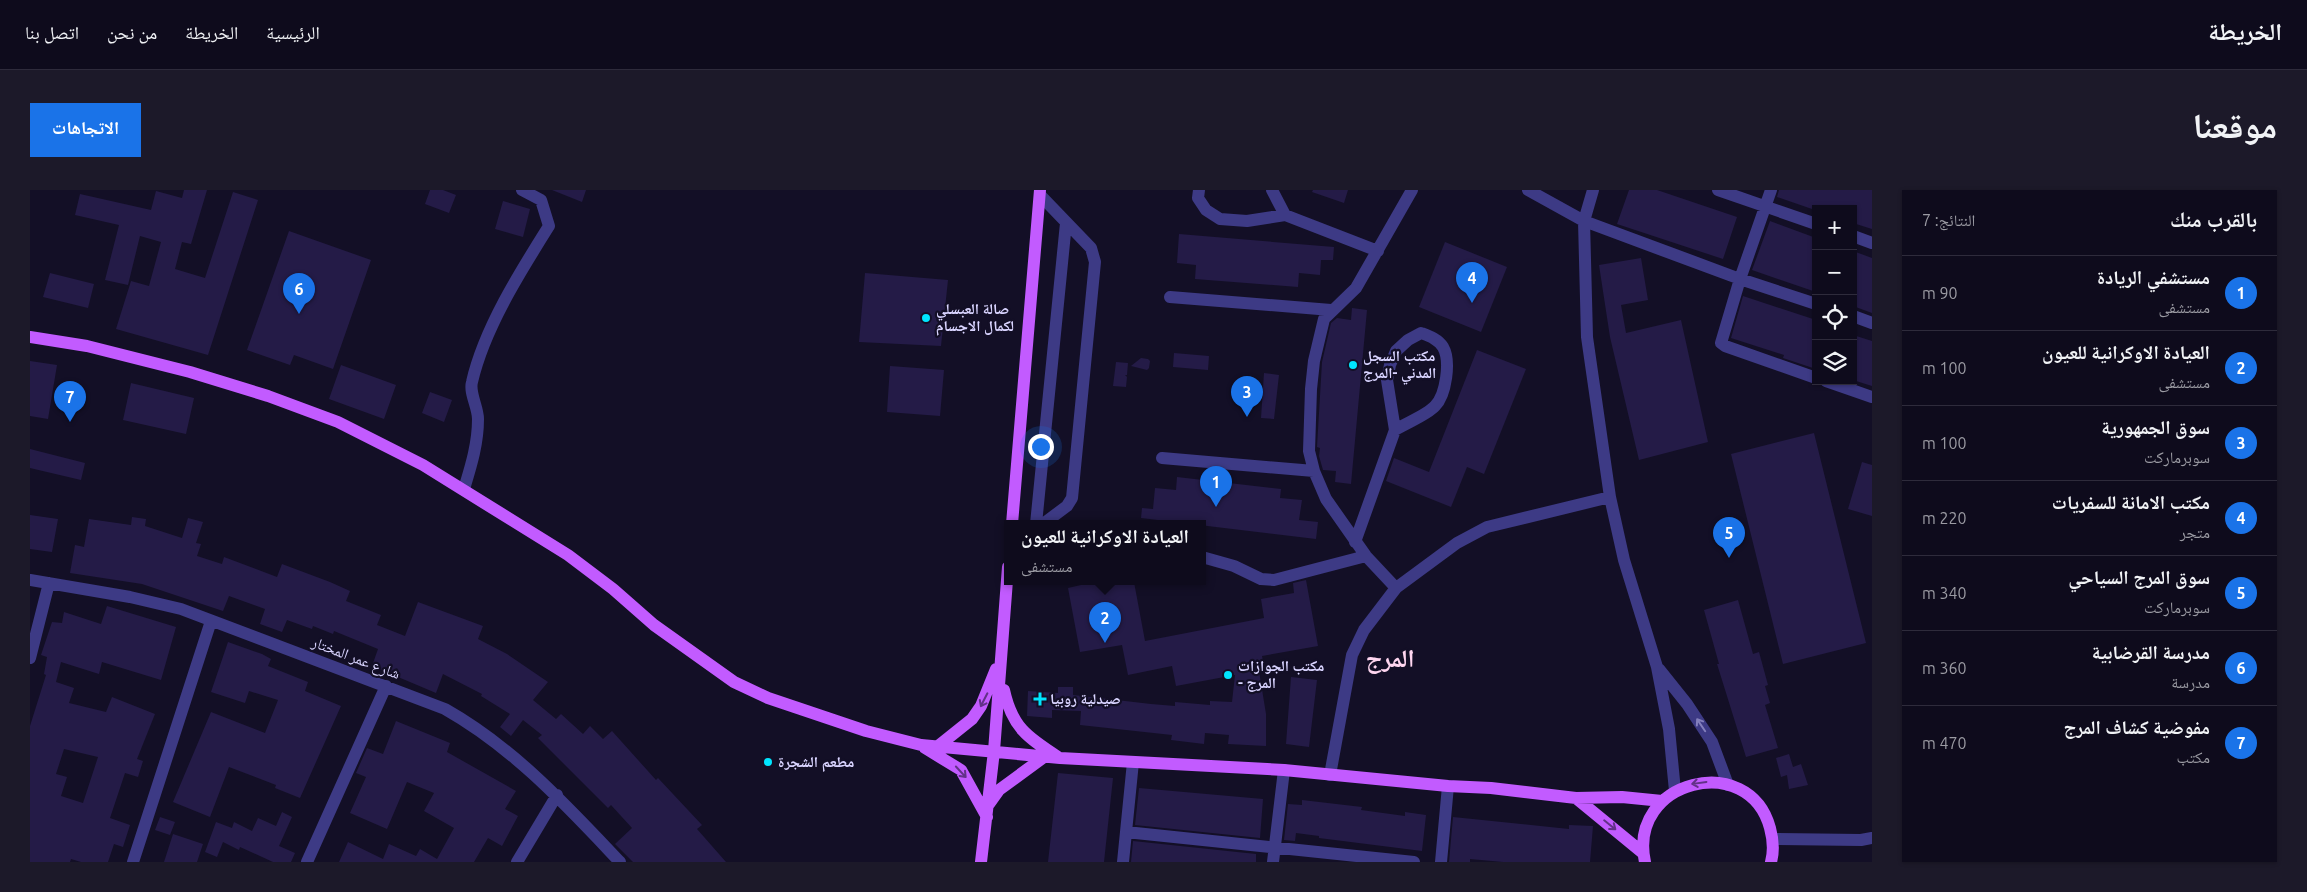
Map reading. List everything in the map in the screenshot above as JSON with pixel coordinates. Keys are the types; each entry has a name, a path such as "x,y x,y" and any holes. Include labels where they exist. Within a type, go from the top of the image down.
{"main road":[{"path":"1012,520 1040,192"},
{"path":"30,337 116,352 190,372 268,396 338,422 464,489 568,554 613,589 654,625 734,682 768,698 809,713 921,745 1060,758 1284,770 1448,786 1491,788 1576,798 1622,797 1662,801"},
{"path":"981,862 994,751 1007,585"},
{"path":"937,747 972,719 982,706 1002,655"},
{"path":"1000,672 1007,707 1017,724 1035,742 1060,758"},
{"path":"921,745 960,770 987,817"},
{"path":"989,804 999,790 1044,756"},
{"path":"1644,858 1644,834 1651,816 1662,801 1675,791 1701,782 1728,785 1745,793 1758,805 1768,821 1773,839 1771,862"},
{"path":"1576,798 1644,858"}],"street":[{"path":"464,489 476,451 478,417 471,384 494,323 519,274 549,226 541,200 522,190"},
{"path":"1199,190 1198,198 1206,210 1220,219 1247,221 1285,215 1378,251"},
{"path":"1272,190 1285,215"},
{"path":"1396,588 1366,556 1326,500 1314,471 1309,450 1314,361 1320,328 1331,310 1356,288 1412,190"},
{"path":"1528,190 1584,221 1740,279 1812,303"},
{"path":"1593,190 1584,221 1587,337 1610,497 1624,560 1657,667 1669,729 1675,791"},
{"path":"1718,190 1812,223"},
{"path":"1771,190 1740,279 1722,337 1722,345 1812,377"},
{"path":"1040,192 1066,223 1091,248 1095,262 1072,498 1067,506 1048,520"},
{"path":"1036,520 1066,223"},
{"path":"1857,237 1872,243"},
{"path":"1170,297 1331,310"},
{"path":"1857,317 1872,323"},
{"path":"1355,542 1395,430 1387,380 1390,365 1396,351 1408,340 1421,333 1435,338 1443,348 1448,367 1445,384 1436,406 1395,430"},
{"path":"1838,385 1872,397"},
{"path":"1162,458 1314,471"},
{"path":"1330,775 1352,655 1364,630 1396,588 1457,543 1487,527 1610,497"},
{"path":"1206,558 1234,566 1261,579 1274,580 1366,556"},
{"name":"شارع عمر المختار","path":"30,580 130,596 181,609 445,709 473,725 507,751 557,795 620,862"},
{"path":"30,658 50,583"},
{"path":"133,862 211,620"},
{"path":"1657,667 1687,704 1712,742 1728,785"},
{"path":"307,862 386,686"},
{"path":"1123,862 1133,762"},
{"path":"1273,862 1284,770"},
{"path":"1441,862 1448,786"},
{"path":"517,862 557,795"},
{"path":"1126,832 1414,862"},
{"path":"1773,839 1861,840 1872,838"}],"building":[{"path":"184,190 207,190 191,244 182,242 175,269 205,278 233,192 258,200 208,355 116,329 131,281 149,286 161,242 140,236 128,285 105,280 119,225 75,215 80,194 151,210 156,191 182,198"},
{"path":"430,190 443,190 456,195 449,213 425,204"},
{"path":"552,190 586,190 582,202"},
{"path":"1313,190 1348,190 1344,203 1312,192"},
{"path":"1629,190 1657,190 1737,217 1723,259 1617,224"},
{"path":"1779,190 1872,190 1872,229 1857,224 1857,205 1812,205 1812,209 1777,197"},
{"path":"503,201 530,209 523,237 495,229"},
{"path":"1770,221 1812,237 1812,291 1752,270"},
{"path":"289,231 371,260 333,369 294,355 290,365 247,350"},
{"path":"1179,234 1334,247 1333,260 1321,260 1320,275 1299,273 1298,287 1195,279 1196,265 1177,263"},
{"path":"1445,242 1507,267 1481,332 1419,307"},
{"path":"1857,252 1872,258 1872,313 1857,307"},
{"path":"1641,258 1648,300 1621,305 1626,333 1681,320 1708,442 1639,460 1610,337 1599,265"},
{"path":"50,273 94,284 88,308 43,297"},
{"path":"865,273 948,280 941,346 859,342"},
{"path":"1743,296 1812,319 1812,368 1783,358 1784,355 1731,338"},
{"path":"1352,308 1367,310 1351,484 1335,482 1336,471 1323,470 1319,456 1320,448 1317,447 1322,362 1331,323 1337,318 1351,320"},
{"path":"1857,336 1872,341 1872,386 1857,381"},
{"path":"1477,350 1526,369 1484,474 1467,467 1451,507 1386,481 1394,458 1429,472"},
{"path":"1174,353 1209,356 1208,370 1173,367"},
{"path":"1141,358 1150,361 1147,370 1131,366"},
{"path":"30,361 57,365 48,419 30,416"},
{"path":"1116,362 1128,363 1127,375 1125,375 1127,377 1126,387 1113,386"},
{"path":"341,365 396,385 384,419 329,399"},
{"path":"890,366 944,370 940,416 887,412"},
{"path":"1264,373 1279,375 1274,419 1261,418"},
{"path":"131,383 194,398 186,434 123,420"},
{"path":"430,392 452,400 444,422 422,413"},
{"path":"1814,433 1866,643 1783,664 1731,454"},
{"path":"30,449 85,463 81,480 30,468"},
{"path":"1862,462 1872,465 1872,516 1848,509"},
{"path":"1177,477 1281,489 1280,498 1302,500 1299,520 1318,522 1316,539 1206,526 1206,520 1141,518 1142,508 1153,509 1155,488 1176,490"},
{"path":"30,515 58,519 52,552 30,549"},
{"path":"132,517 146,519 145,526 182,538 188,518 203,522 196,543 201,544 197,556 222,564 224,557 277,577 282,564 330,582 350,591 346,601 381,615 377,625 405,636 418,602 483,626 478,639 507,654 548,682 533,700 556,719 561,714 583,734 590,726 603,739 612,731 656,780 658,778 702,825 697,829 726,862 633,862 615,844 632,828 611,805 608,808 538,738 542,735 523,720 511,736 500,727 510,714 481,696 482,694 443,674 436,693 372,666 378,649 334,631 333,634 313,626 312,629 287,620 282,632 260,624 265,609 229,596 223,611 142,584 70,573 75,545 84,547 89,519 131,525"},
{"path":"1306,580 1318,646 1262,656 1265,670 1259,671 1266,714 1266,746 1228,744 1229,735 1205,733 1204,744 1171,740 1172,735 1080,725 1081,711 1052,710 1052,718 1027,716 1028,691 1058,693 1058,687 1073,687 1073,695 1151,704 1175,706 1175,702 1210,705 1210,701 1232,702 1235,675 1176,686 1172,666 1128,675 1122,645 1080,652 1068,588 1081,585 1135,585 1145,641 1264,618 1261,599 1294,593 1293,583"},
{"path":"1738,600 1753,654 1759,652 1768,685 1765,686 1770,703 1765,705 1778,748 1746,757 1717,664 1719,664 1704,610"},
{"path":"107,606 176,627 161,680 102,662 99,674 61,662 56,682 74,688 69,703 106,712 112,697 155,714 137,759 143,761 138,777 125,773 110,818 130,825 123,847 114,844 108,862 81,862 71,859 70,862 30,862 30,726 46,675 44,674 47,657 41,655 52,622 62,623 64,612 101,624","holes":["64,749 98,757 83,803 61,796 67,777 56,774"]},
{"path":"228,642 271,659 268,666 308,682 305,691 341,706 300,798 275,788 276,785 229,767 210,817 173,802 211,712 265,733 278,700 249,691 245,703 211,692"},
{"path":"1291,677 1317,680 1309,747 1286,744"},
{"path":"396,721 450,743 447,752 516,791 505,809 518,816 502,846 488,838 474,862 339,862 348,842 383,859 389,844 416,856 420,849 437,859 454,828 424,811 434,793 407,782 387,829 350,813 366,777 356,773 367,748 383,754"},
{"path":"1789,754 1793,767 1801,764 1808,785 1789,789 1787,775 1781,777 1776,758"},
{"path":"1058,773 1113,778 1104,862 1048,862"},
{"path":"1139,788 1263,799 1260,838 1135,825"},
{"path":"1302,800 1362,807 1361,810 1405,816 1405,812 1426,815 1422,851 1319,838 1319,836 1296,833 1295,841 1284,840 1288,804 1302,805"},
{"path":"282,812 292,817 279,846 295,853 291,862 273,862 240,847 239,850 223,842 217,857 205,852 216,822 232,828 234,822 252,831 258,818 276,826"},
{"path":"160,817 175,822 170,835 155,830"},
{"path":"1453,817 1569,829 1569,825 1593,826 1590,862 1503,862 1470,859 1470,862 1449,862"},
{"path":"173,834 203,844 197,862 164,862"},
{"path":"1133,841 1256,854 1256,862 1131,862"}],"place":[{"name":"مكتب الامانة للسفريات","path":"1472,303"},
{"name":"مدرسة القرضابية","path":"299,314"},
{"name":"صالة العبسلي لكمال الاجسام","path":"926,318"},
{"name":"مكتب السجل المدني -المرج","path":"1353,365"},
{"name":"سوق الجمهورية","path":"1247,417"},
{"name":"مفوضية كشاف المرج","path":"70,422"},
{"name":"مستشفي الريادة","path":"1216,507"},
{"name":"سوق المرج السياحي","path":"1729,558"},
{"name":"العيادة الاوكرانية للعيون","path":"1105,643"},
{"name":"مكتب الجوازات - المرج","path":"1228,675"},
{"name":"صيدلية روبيا","path":"1040,699"},
{"name":"مطعم الشجرة","path":"768,762"}],"district":[{"name":"المرج","path":"1390,658"}]}
